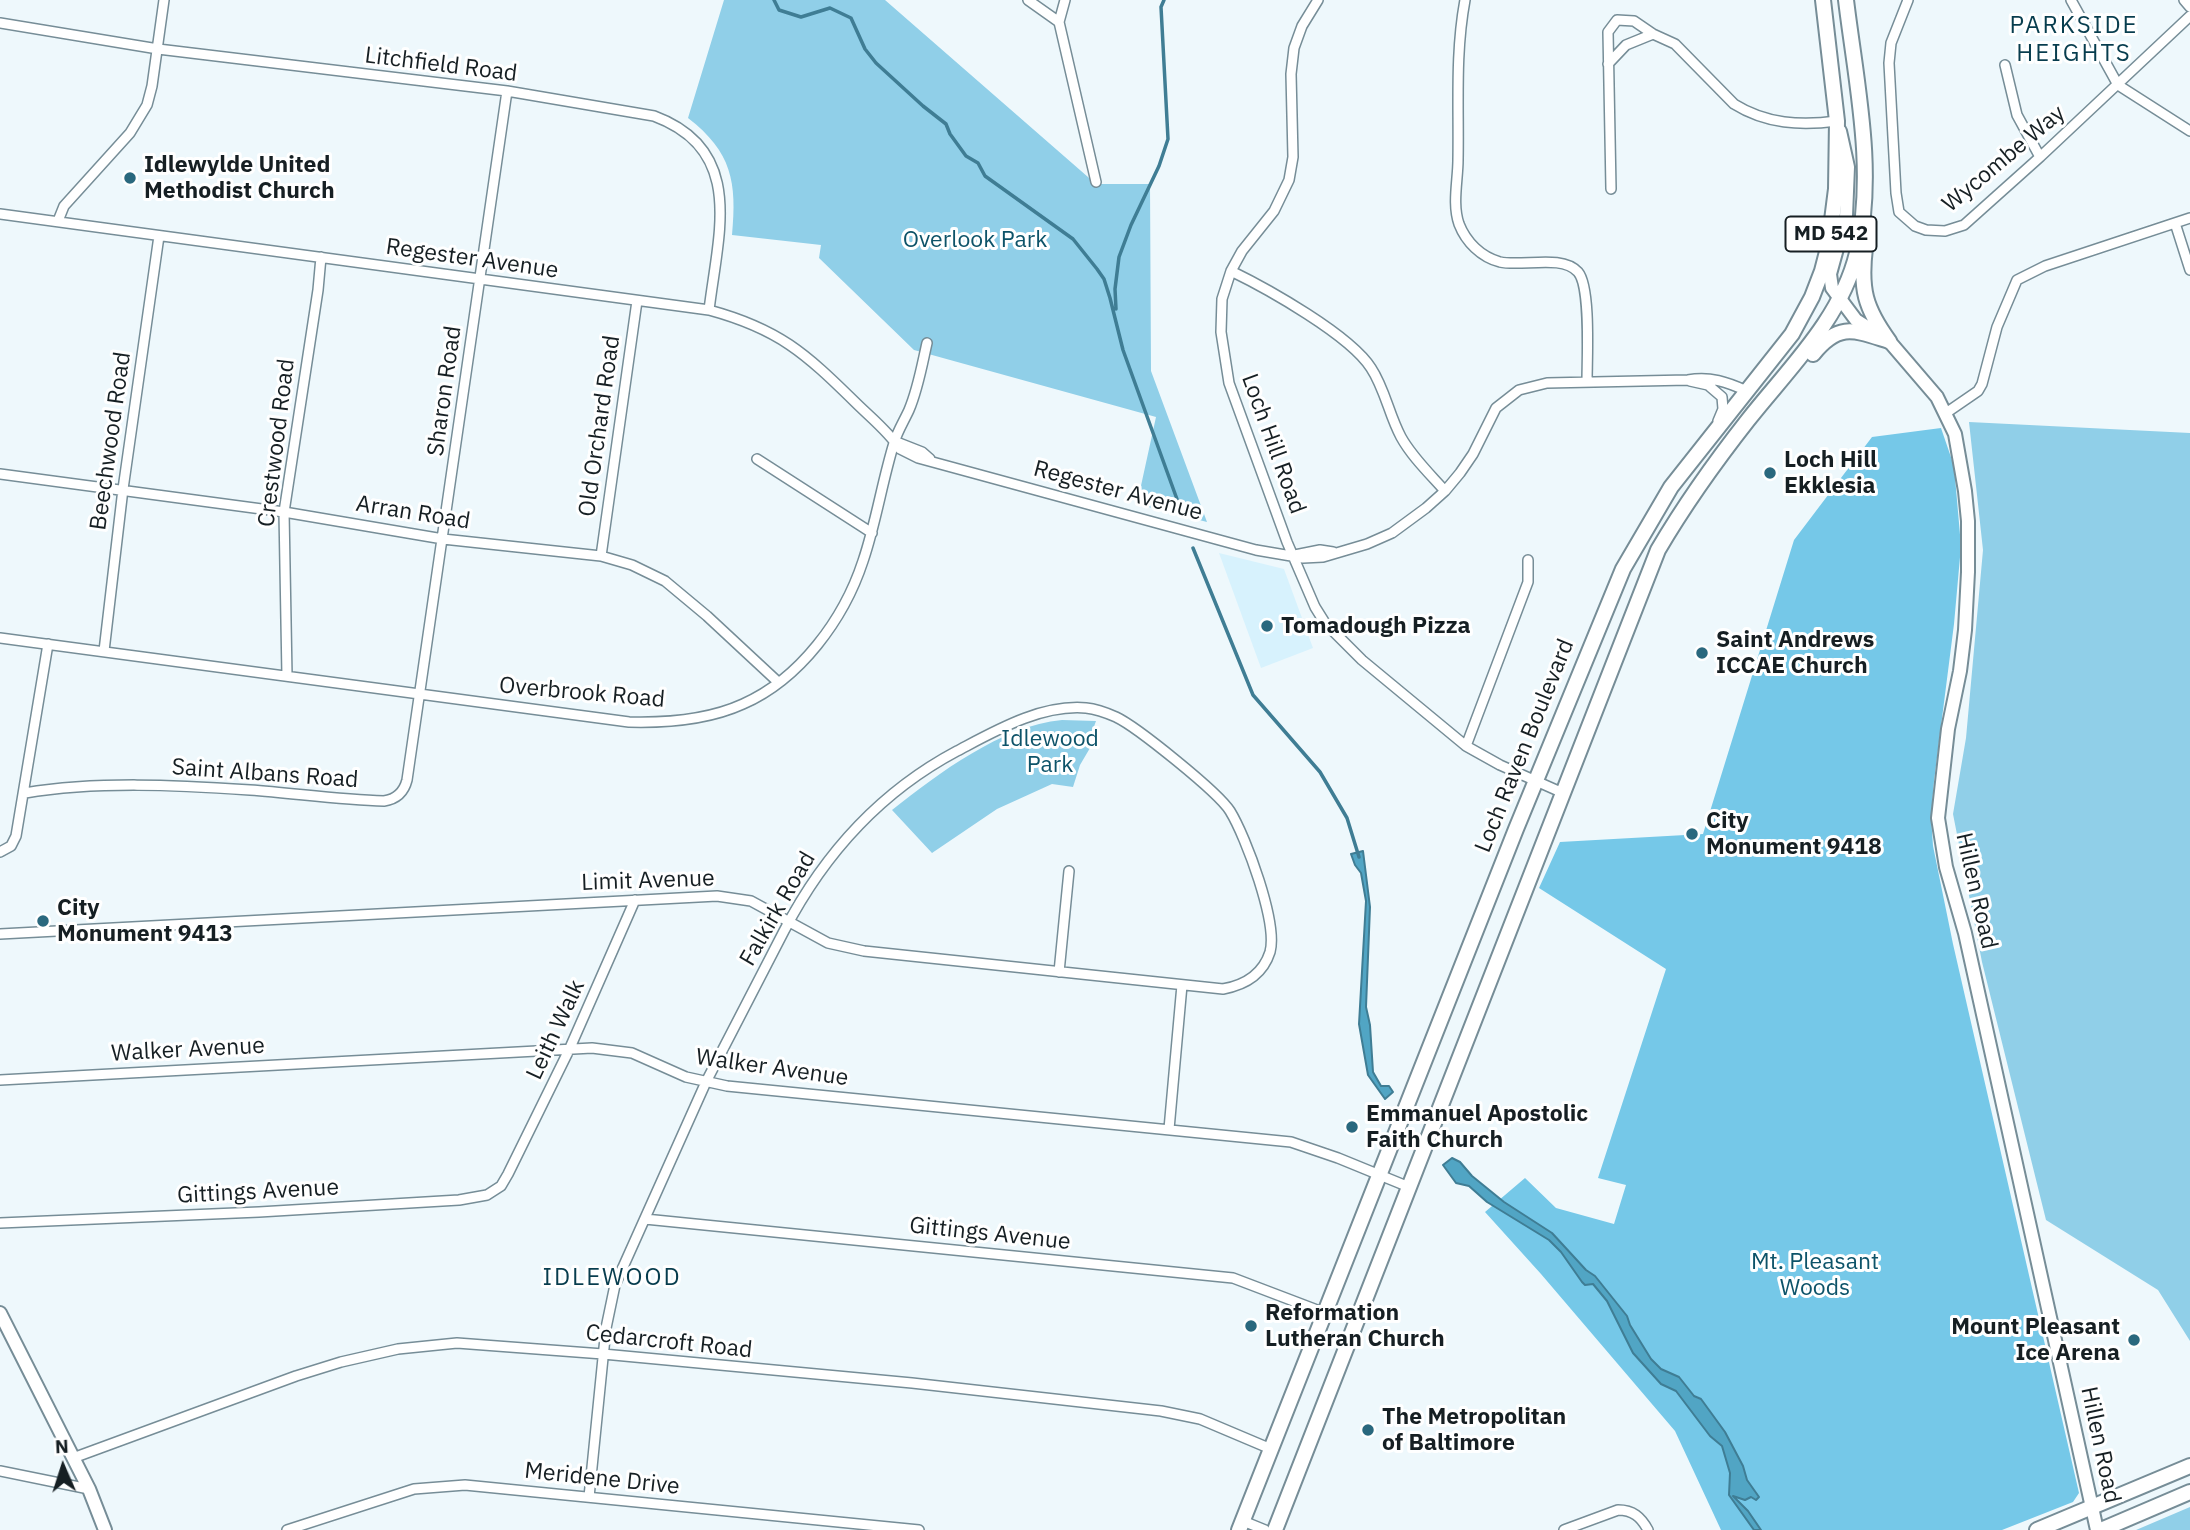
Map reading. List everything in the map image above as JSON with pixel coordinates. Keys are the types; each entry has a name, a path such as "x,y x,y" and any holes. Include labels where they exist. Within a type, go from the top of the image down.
{"main road":[{"name":"Loch Raven Boulevard","path":"1241,1526 1535,781 1623,569 1671,487 1792,334 1812,297 1822,271 1834,214 1838,121 1823,0"},
{"name":"MD 542","path":"1563,793 1658,550 1687,501 1821,329 1838,298 1856,254 1864,203 1863,135 1846,0"},
{"path":"1864,203 1865,296 1870,314 1889,341"},
{"path":"1765,399 1792,379 1824,340 1837,332 1859,331 1889,341"},
{"path":"1687,501 1688,479 1744,409 1747,391"},
{"path":"1563,713 1583,709 1592,719"},
{"path":"1275,1530 1563,793"},
{"path":"2037,1530 2190,1466"},
{"path":"2099,1530 2190,1492"}],"street":[{"path":"58,222 64,206 92,178 139,120 147,104 164,0"},
{"path":"1028,0 1059,22"},
{"path":"1065,0 1059,22 1096,181"},
{"name":"Loch Hill Road","path":"1318,0 1302,26 1294,48 1291,74 1293,157 1286,190 1274,211 1248,242 1231,271 1222,299 1220,316 1225,369 1293,556 1319,615 1362,660 1466,746 1563,793"},
{"path":"1465,0 1460,29 1457,81 1456,207 1459,225 1472,246 1488,257 1513,264 1565,264 1579,273 1583,278 1586,299 1587,382"},
{"name":"Wycombe Way","path":"1908,0 1891,43 1889,63 1899,212 1915,226 1939,232 1964,225 2190,16"},
{"path":"2071,0 2118,85 2190,131"},
{"path":"2184,0 2190,7"},
{"path":"1611,189 1608,32 1617,20 1629,19 1675,44 1734,104 1746,111 1784,122 1808,125 1838,121 1848,167 1846,216 1830,274 1832,288 1838,298"},
{"name":"Litchfield Road","path":"0,23 158,49 507,91 654,116 677,124 707,155 719,187 719,223 709,310"},
{"path":"1608,64 1626,45 1653,34"},
{"path":"2005,65 2017,115 2040,157"},
{"name":"Sharon Road","path":"420,695 507,91"},
{"name":"Regester Avenue","path":"0,214 709,310 739,318 788,341 813,361 900,449 918,458 1256,550 1303,558 1323,556 1367,544 1392,533 1426,508 1460,473 1496,408 1506,398 1532,385 1710,377 1747,391"},
{"path":"1946,412 1978,391 1982,384 1997,327 2017,280 2045,266 2190,218"},
{"path":"2175,223 2190,270"},
{"name":"Beechwood Road","path":"104,651 123,489 159,236"},
{"name":"Crestwood Road","path":"287,676 284,512 321,257"},
{"path":"1231,271 1342,338 1370,365 1381,385 1400,435 1445,491"},
{"name":"Hillen Road","path":"1838,298 1856,320 1889,341 1937,397 1955,434 1968,521 1968,572 1960,671 1948,729 1940,790 1939,830 1950,887 1965,933 2099,1530"},
{"name":"Old Orchard Road","path":"601,556 637,301"},
{"name":"Overbrook Road","path":"0,638 600,719 660,723 695,718 743,704 778,682 812,651 841,611 858,575 872,533 894,441 910,408 927,343"},
{"name":"Regester Avenue","path":"1688,380 1708,385 1722,397 1723,409 1712,434"},
{"path":"757,458 872,533"},
{"name":"Arran Road","path":"0,474 284,512 443,539 601,556 632,565 665,580 778,682"},
{"path":"1466,746 1528,582 1528,560"},
{"path":"0,852 8,849 15,839 25,793 48,644"},
{"name":"Saint Albans Road","path":"25,793 100,785 247,790 389,800 399,795 405,787 420,695"},
{"name":"Falkirk Road","path":"589,1497 603,1354 615,1285 706,1082 788,922 819,870 848,834 877,806 911,779 951,755 1035,715 1068,708 1090,708 1116,717 1133,727 1216,794 1231,812 1252,858 1261,889 1271,937 1269,954"},
{"path":"1059,972 1069,871"},
{"name":"Limit Avenue","path":"0,934 717,896 751,901 828,943 864,951 1182,985 1223,989 1235,987 1255,975 1269,954"},
{"name":"Leith Walk","path":"508,1174 569,1050 635,900"},
{"path":"1169,1129 1182,985"},
{"name":"Walker Avenue","path":"0,1080 611,1049 632,1053 677,1074 727,1086 1291,1142 1380,1174 1409,1188"},
{"name":"Gittings Avenue","path":"0,1223 245,1213 459,1200 496,1191 508,1174"},
{"name":"Gittings Avenue","path":"645,1219 1233,1278 1325,1313"},
{"path":"0,1313 89,1489 105,1530"},
{"name":"Cedarcroft Road","path":"73,1458 296,1376 398,1349 457,1343 922,1384 1161,1411 1200,1419 1271,1448"},
{"path":"0,1471 89,1489"},
{"name":"Meridene Drive","path":"287,1530 424,1487 465,1485 919,1530"},
{"path":"1564,1530 1618,1510 1639,1517 1648,1530"},
{"path":"1241,1526 1265,1530"}],"shaded area":[{"path":"1219,553 1284,569 1313,648 1261,668"},
{"path":"1363,851 1370,907 1366,1007 1373,1072 1381,1086 1389,1086 1393,1092 1385,1099 1368,1075 1359,1024 1366,901 1361,873 1351,854"},
{"path":"1452,1158 1460,1162 1472,1176 1504,1202 1552,1233 1586,1270 1595,1276 1627,1316 1651,1359 1661,1369 1679,1377 1694,1396 1701,1399 1725,1432 1743,1466 1747,1480 1759,1497 1756,1500 1751,1497 1745,1500 1733,1496 1761,1530 1754,1530 1729,1495 1730,1473 1722,1446 1710,1436 1676,1391 1661,1384 1633,1353 1607,1301 1593,1284 1585,1285 1582,1282 1549,1240 1487,1202 1469,1186 1456,1183 1443,1165"}],"green space":[{"name":"Overlook Park","path":"724,0 885,0 1096,184 1150,184 1151,371 1207,522 1137,504 1156,417 914,350 819,258 821,245 732,235 733,199 728,169 714,143 688,118"},
{"path":"1969,422 2190,433 2190,1341 2158,1290 2046,1220 1982,962 1953,814 1966,738 1983,550"},
{"name":"Mt. Pleasant Woods","path":"1941,428 1954,466 1961,546 1934,781 1931,817 1933,846 2079,1493 2073,1502 2002,1530 1721,1530 1675,1431 1485,1212 1525,1178 1556,1208 1614,1224 1626,1185 1598,1178 1666,969 1539,888 1560,842 1703,834 1794,540 1872,437"},
{"name":"Idlewood Park","path":"1062,720 1096,721 1087,746 1090,748 1080,765 1073,787 1052,784 997,809 932,853 892,810 950,767 994,741 1016,731"},
{"path":"2190,1507 2190,1530 2136,1530"}],"waterway":[{"path":"774,0 779,10 801,17 830,8 851,18 865,49 876,63 946,124 966,156 978,163 985,176 1073,239 1097,269 1104,279 1123,350 1182,513"},
{"path":"1116,309 1115,289 1119,257 1168,139 1161,7 1164,0"},
{"path":"1193,548 1253,695 1320,772 1347,818 1359,857"}],"place":[{"name":"Idlewylde United Methodist Church","path":"130,178"},
{"name":"Loch Hill Ekklesia","path":"1770,473"},
{"name":"Tomadough Pizza","path":"1267,626"},
{"name":"Saint Andrews ICCAE Church","path":"1702,653"},
{"name":"City Monument 9418","path":"1692,834"},
{"name":"City Monument 9413","path":"43,921"},
{"name":"Emmanuel Apostolic Faith Church","path":"1352,1127"},
{"name":"Reformation Lutheran Church","path":"1251,1326"},
{"name":"Mount Pleasant Ice Arena","path":"2134,1340"},
{"name":"The Metropolitan of Baltimore","path":"1368,1430"}],"district":[{"name":"PARKSIDE HEIGHTS","path":"2074,40"},
{"name":"IDLEWOOD","path":"612,1278"}]}
